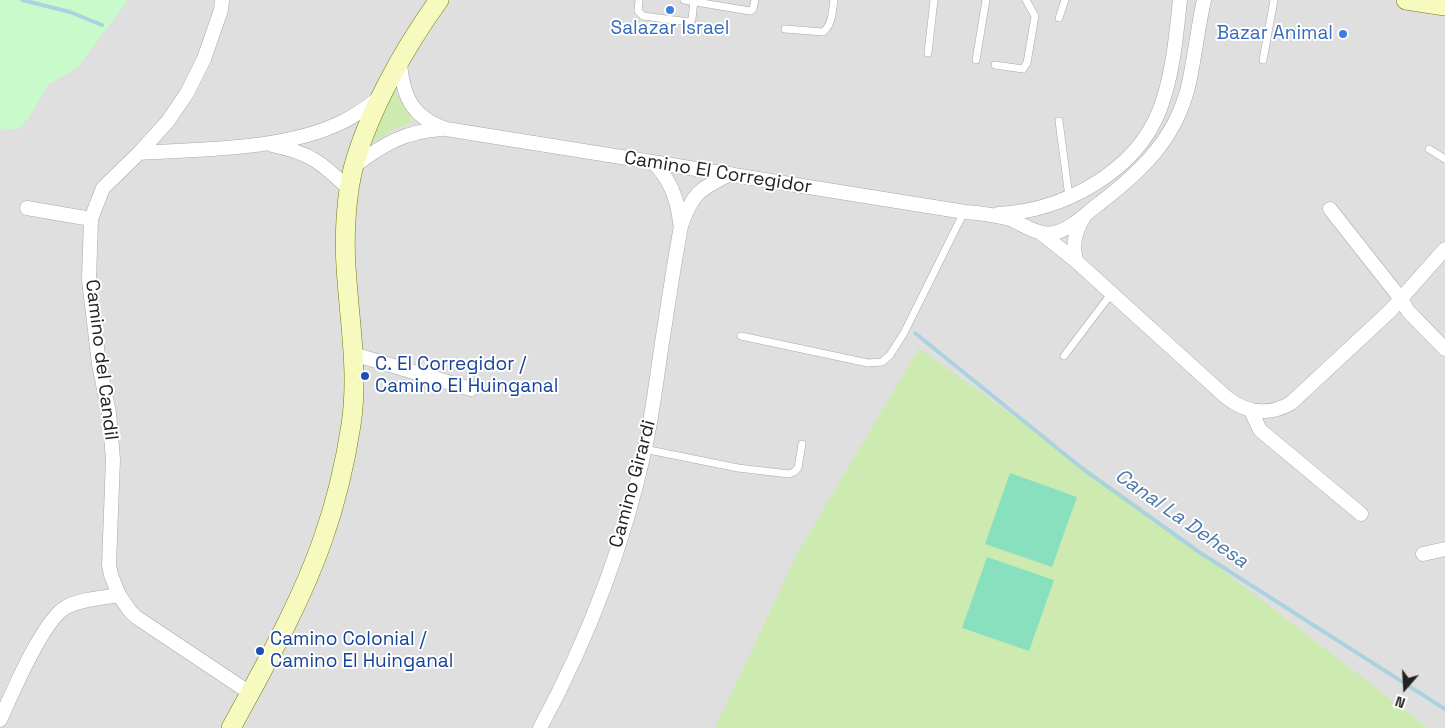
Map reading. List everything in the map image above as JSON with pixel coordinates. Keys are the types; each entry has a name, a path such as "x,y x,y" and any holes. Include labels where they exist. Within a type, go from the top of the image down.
{"street":[{"name":"Camino del Candil","path":"222,0 221,10 204,59 187,93 168,121 103,188 91,219 89,280 99,364 109,413 113,460 109,565 118,595 136,617 250,693"},
{"path":"231,728 305,584 329,522 342,473 354,398 353,354 345,242 353,167 366,130 420,25 429,0"},
{"path":"420,25 439,0"},
{"name":"Camino El Corregidor","path":"353,167 376,150 407,134 446,129 965,212 991,214 1027,210 1070,198 1097,182 1122,163 1144,138 1153,125 1164,97 1172,67 1180,0"},
{"path":"1041,233 1060,231 1085,214 1143,167 1163,142 1182,106 1189,82 1204,0"},
{"path":"1406,0 1445,6"},
{"name":"Camino El Corregidor","path":"400,63 408,101 414,109 429,121 446,129"},
{"path":"139,153 266,144 323,130 342,123 382,96"},
{"path":"407,134 414,129 417,122 414,109"},
{"path":"313,157 310,150 312,142 323,130"},
{"path":"266,144 313,157 330,170 350,190"},
{"name":"Camino Girardi","path":"653,162 665,177 675,196 681,226"},
{"name":"Camino Girardi","path":"540,728 558,694 589,625 623,528 644,450 659,371 681,226 694,196 714,182 730,174"},
{"path":"27,208 91,219"},
{"path":"1330,209 1401,299 1408,311 1445,350"},
{"name":"Camino El Corregidor","path":"991,214 1041,233 1076,261 1226,397 1240,407 1251,411"},
{"path":"1076,261 1074,238 1078,225 1085,214"},
{"path":"1251,411 1274,410 1292,403 1401,299 1445,249"},
{"path":"353,354 471,389"},
{"path":"1251,411 1260,430 1361,514"},
{"path":"1423,554 1445,549"},
{"path":"0,720 31,655 56,616 66,607 73,604 118,595"}],"lane":[{"path":"639,0 638,11 643,16 689,22 692,19 694,1"},
{"path":"684,0 750,11 753,9 755,0"},
{"path":"785,29 823,32 831,22 834,0"},
{"path":"928,53 934,0"},
{"path":"976,60 986,0"},
{"path":"995,65 1023,69 1028,63 1035,16 1026,0"},
{"path":"1059,18 1066,0"},
{"path":"1263,60 1274,0"},
{"path":"1059,120 1070,198"},
{"path":"1429,149 1445,159"},
{"path":"741,336 868,363 882,362 890,355 904,333 965,212"},
{"path":"1064,356 1111,294"},
{"path":"644,450 738,468 789,474 798,468 802,444"}],"shaded area":[{"path":"0,0 1445,0 1445,728 0,728"}],"green space":[{"path":"0,0 128,0 77,68 49,84 29,117 19,129 8,130 0,128"},
{"path":"395,91 411,117 411,123 395,129 375,141 372,138 392,92"},
{"path":"919,348 1147,512 1428,728 715,728 797,554"},
{"path":"1010,473 1077,497 1052,567 985,544"},
{"path":"987,557 1054,580 1029,651 962,628"}],"waterway":[{"name":"Canal La Dehesa","path":"22,0 70,12 102,25"},
{"name":"Canal La Dehesa","path":"915,333 1083,469 1199,552 1445,709"}],"place":[{"name":"Salazar Israel","path":"670,10"},
{"name":"Bazar Animal","path":"1343,34"},
{"name":"C. El Corregidor / Camino El Huinganal","path":"365,376"},
{"name":"Camino Colonial / Camino El Huinganal","path":"260,651"}]}
